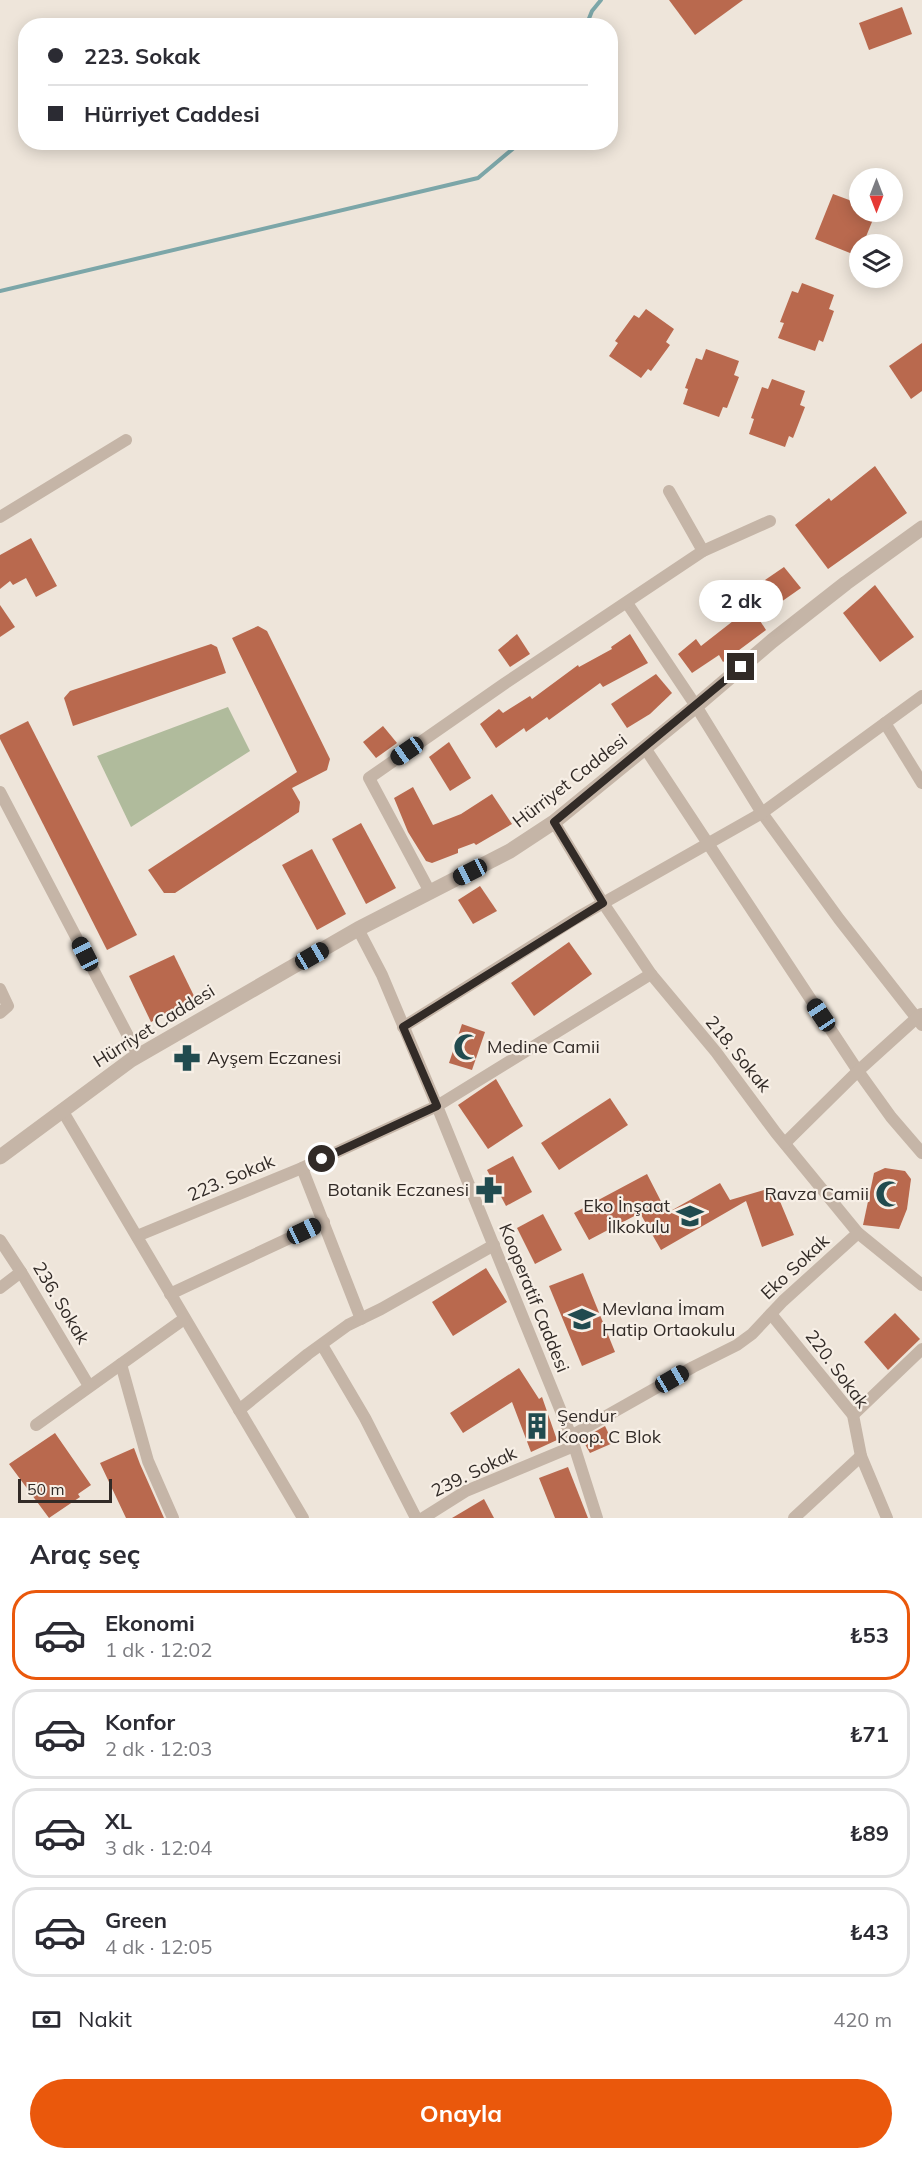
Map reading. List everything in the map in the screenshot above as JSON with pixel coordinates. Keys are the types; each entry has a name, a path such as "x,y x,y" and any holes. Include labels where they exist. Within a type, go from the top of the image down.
{"street":[{"path":"0,517 126,440"},
{"path":"669,491 703,551"},
{"path":"430,892 369,778 504,684 703,551 770,521"},
{"name":"Hürriyet Caddesi","path":"0,1157 138,1056 358,929 510,851 554,822 781,634 922,528"},
{"path":"627,603 696,706 762,813 839,919 920,1019 858,1071 785,1143"},
{"path":"403,1027 603,903 762,813 922,696"},
{"path":"885,723 922,783"},
{"path":"645,748 858,1071 891,1117 922,1153"},
{"path":"0,792 138,1056"},
{"name":"218. Sokak","path":"554,822 603,903 651,974 716,1052 785,1143 858,1233 922,1285"},
{"name":"Kooperatif Caddesi","path":"358,929 382,975 494,1245 572,1441 597,1518"},
{"name":"223. Sokak","path":"138,1236 302,1168 437,1106 651,974"},
{"path":"0,989 8,1006 0,1013"},
{"path":"62,1110 303,1518"},
{"path":"302,1168 361,1319"},
{"path":"170,1294 324,1222"},
{"name":"Eko Sokak","path":"572,1441 693,1367 737,1345 752,1334 858,1233"},
{"name":"236. Sokak","path":"0,1240 89,1386"},
{"path":"239,1410 348,1325 494,1245"},
{"path":"0,1288 21,1272"},
{"name":"220. Sokak","path":"771,1314 853,1415 861,1456 887,1518"},
{"path":"36,1425 184,1319"},
{"path":"322,1345 365,1418 416,1518"},
{"path":"853,1415 922,1349"},
{"path":"121,1364 148,1461 174,1518"},
{"name":"239. Sokak","path":"423,1518 466,1491 572,1441"},
{"path":"794,1518 861,1456"}],"green space":[{"path":"228,707 250,751 131,827 97,756"}],"building":[{"path":"669,0 743,0 695,35"},
{"path":"902,7 912,34 869,50 859,23"},
{"path":"833,194 849,200 849,222 872,222 867,234 849,234 849,253 815,239"},
{"path":"802,283 834,295 829,309 834,311 823,342 819,340 815,351 778,338 784,323 780,322 792,291 798,293"},
{"path":"646,309 674,329 666,342 670,345 651,371 648,369 641,378 609,356 618,343 615,341 634,315 639,318"},
{"path":"922,343 922,391 911,399 889,366"},
{"path":"706,349 739,361 734,375 739,377 727,408 723,407 719,417 683,404 688,389 685,388 696,358 702,360"},
{"path":"772,379 805,391 800,405 805,407 793,438 789,436 785,447 749,434 754,419 751,418 762,387 768,389"},
{"path":"875,466 907,513 828,569 795,525 829,498 831,501"},
{"path":"31,538 57,586 36,597 26,578 13,585 10,581 0,589 0,555"},
{"path":"784,567 801,588 781,602 765,580"},
{"path":"875,585 914,637 880,662 843,613"},
{"path":"0,605 15,627 0,637"},
{"path":"751,607 766,630 723,662 719,655 692,673 678,654 696,639 701,646"},
{"path":"258,626 267,631 330,759 327,770 292,788 300,802 299,812 175,893 164,893 148,870 297,772 232,638"},
{"path":"517,634 530,654 510,667 498,650"},
{"path":"630,634 648,663 603,687 600,683 549,720 547,717 526,732 524,728 496,748 480,724 499,709 503,713 530,696 532,699 578,665 579,667 612,649 611,647"},
{"path":"211,644 217,647 226,673 73,726 64,698 70,691"},
{"path":"656,674 672,693 650,714 627,728 611,704"},
{"path":"28,721 137,935 107,950 0,739 0,735"},
{"path":"383,726 397,743 376,758 363,742"},
{"path":"449,742 471,778 450,791 429,757"},
{"path":"413,787 433,825 461,814 492,794 512,824 476,845 474,843 458,849 458,853 432,863 426,861 408,832 394,798"},
{"path":"361,823 396,888 366,904 332,839"},
{"path":"312,849 346,914 317,930 282,865"},
{"path":"480,886 497,911 473,924 458,900"},
{"path":"569,942 592,974 534,1016 511,983"},
{"path":"174,955 196,1000 151,1022 129,976"},
{"name":"Medine Camii","path":"462,1024 485,1032 472,1070 449,1063"},
{"path":"496,1079 523,1126 488,1149 458,1105"},
{"path":"610,1098 628,1125 559,1170 541,1143"},
{"path":"513,1156 532,1192 506,1206 487,1170"},
{"name":"Ravza Camii","path":"885,1168 905,1171 911,1179 907,1209 899,1229 863,1225 874,1173"},
{"path":"647,1174 667,1213 720,1183 730,1200 774,1187 794,1235 762,1247 746,1201 661,1250 640,1213 589,1240 574,1213"},
{"path":"543,1214 562,1250 535,1264 517,1228"},
{"path":"486,1268 507,1302 453,1336 432,1302"},
{"name":"Mevlana İmam Hatip Ortaokulu","path":"583,1273 615,1352 582,1366 549,1286"},
{"path":"895,1313 920,1339 888,1370 864,1342"},
{"path":"519,1368 539,1399 542,1397 557,1440 531,1452 512,1402 463,1433 450,1413"},
{"path":"605,1426 613,1443 590,1453 582,1439"},
{"path":"55,1433 91,1485 78,1494 80,1497 49,1518 9,1464"},
{"path":"134,1448 164,1518 126,1518 100,1463"},
{"path":"568,1467 588,1518 555,1518 539,1478"},
{"path":"484,1499 494,1518 452,1518"}],"waterway":[{"path":"589,18 601,0"},
{"path":"0,291 478,178 511,150"}],"place":[{"name":"Medine Camii","path":"467,1047"},
{"name":"Ayşem Eczanesi","path":"187,1058"},
{"name":"Botanik Eczanesi","path":"489,1190"},
{"name":"Ravza Camii","path":"889,1194"},
{"name":"Eko İnşaat İlkokulu","path":"690,1216"},
{"name":"Mevlana İmam Hatip Ortaokulu","path":"582,1319"},
{"name":"Şendur Koop. C Blok","path":"537,1426"}],"route":[{"path":"322,1159 437,1106 403,1027 603,903 554,822 741,667"}]}
